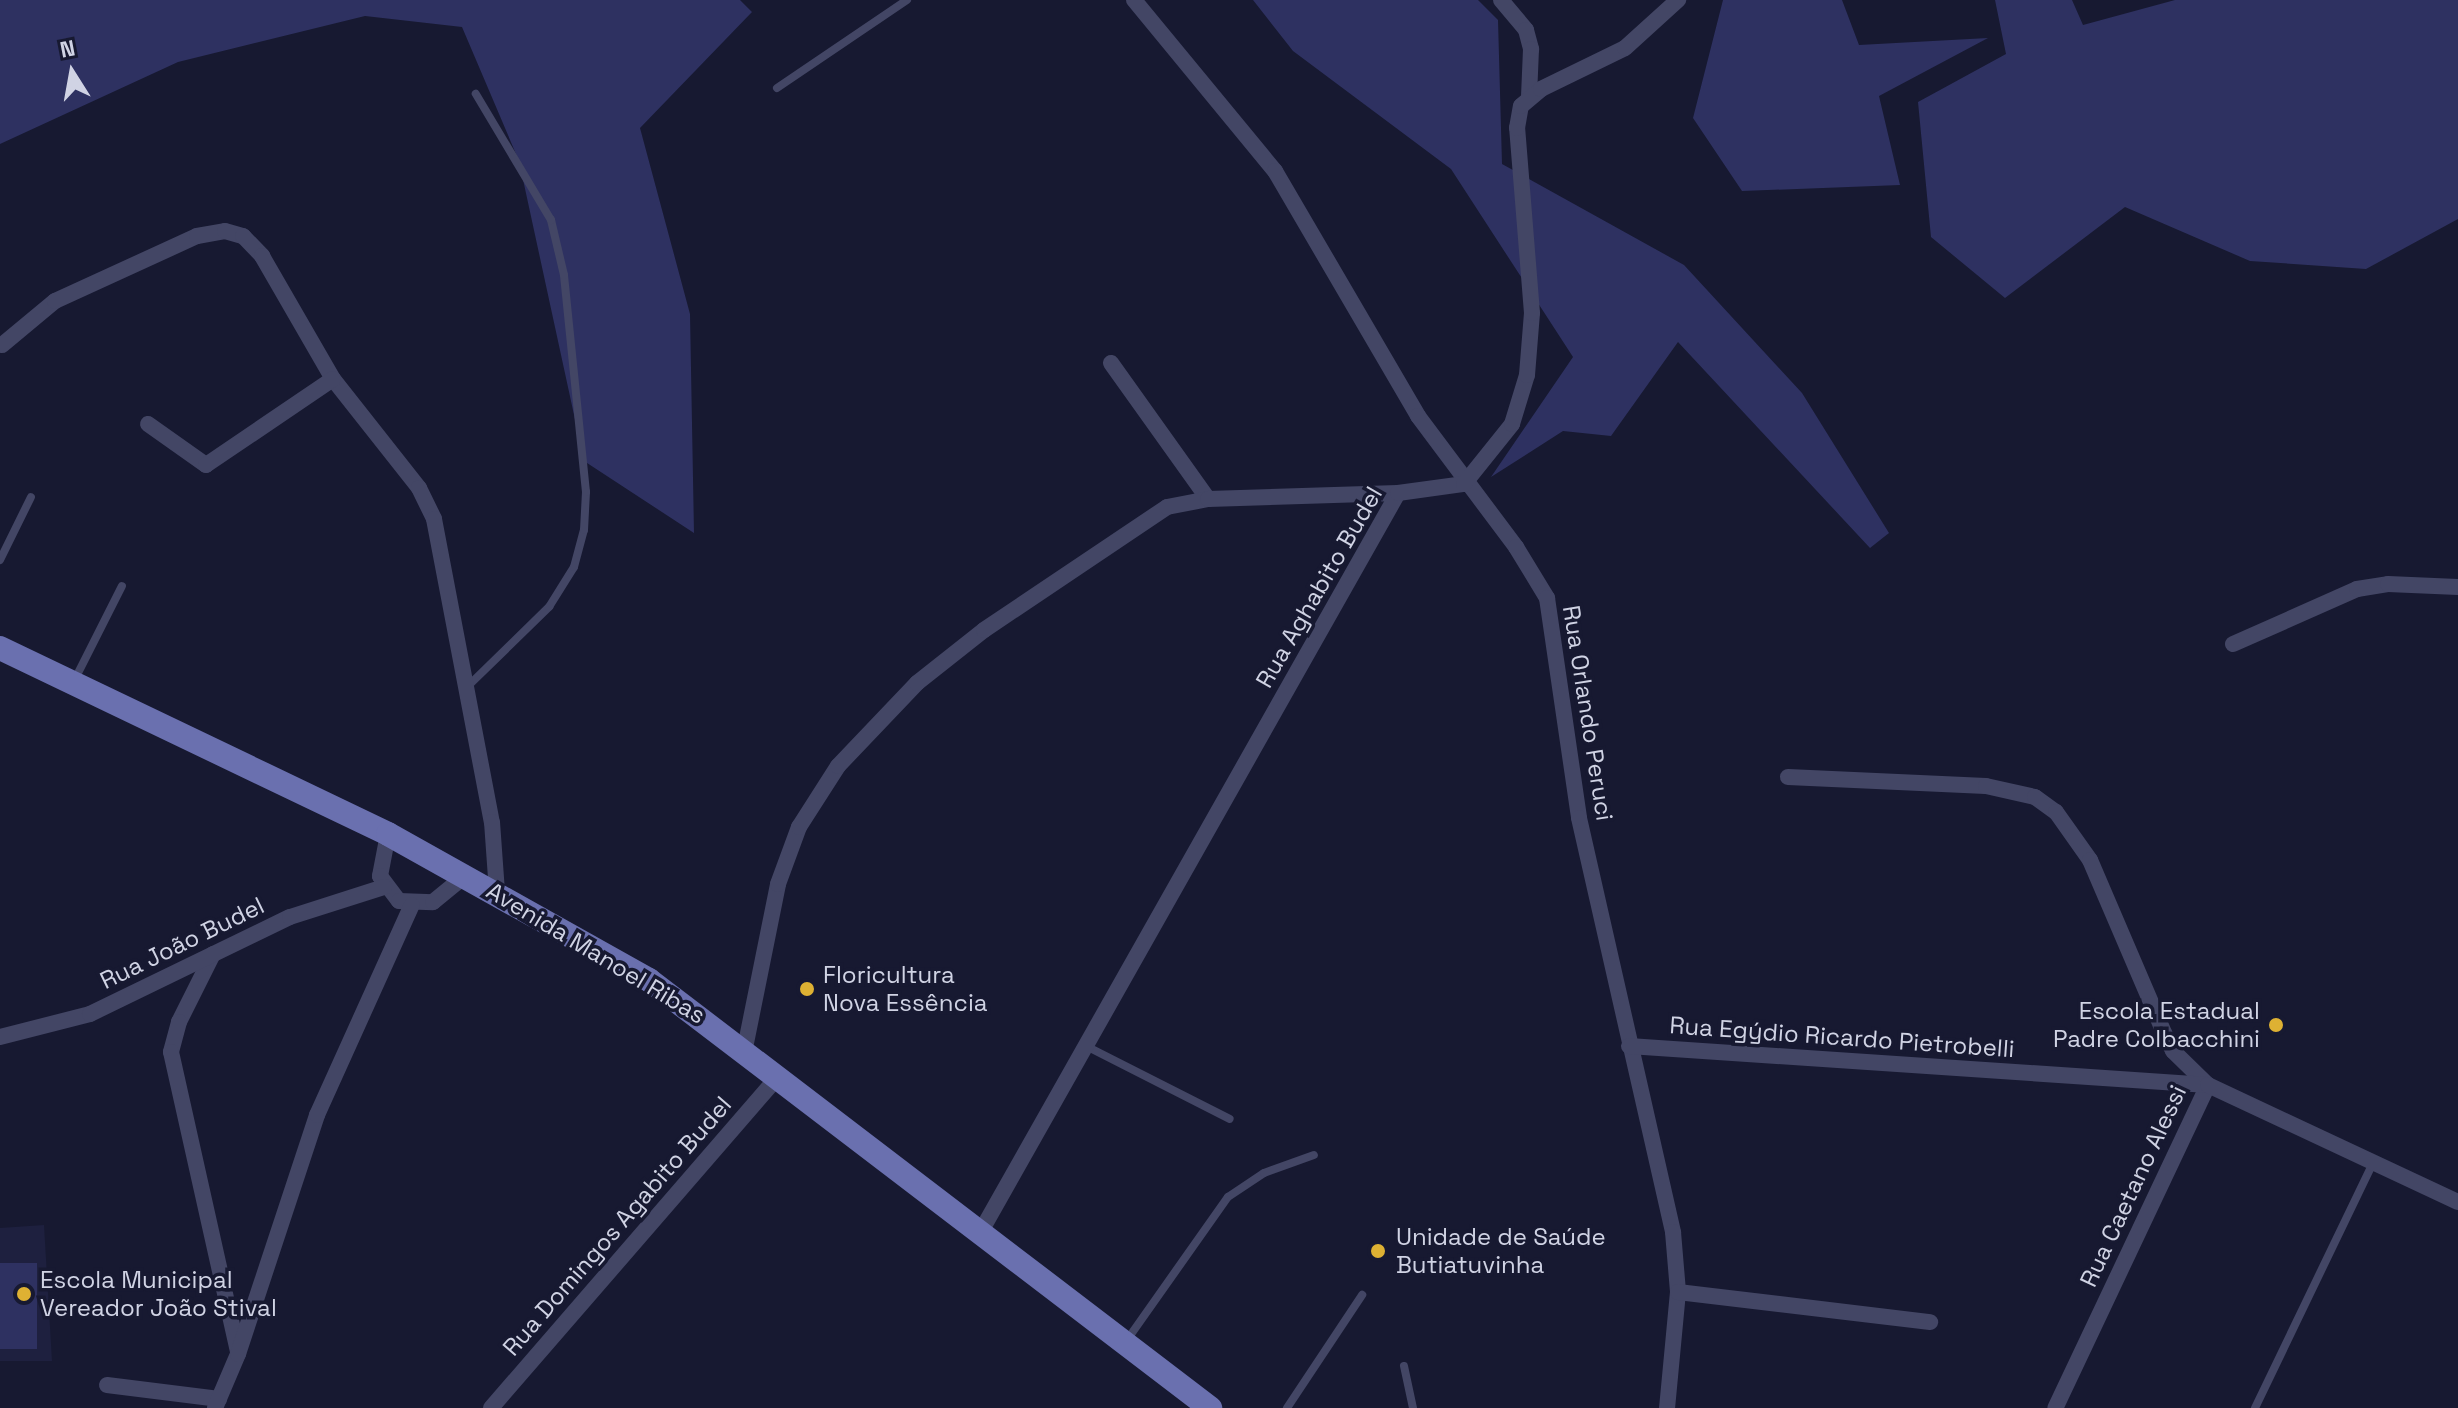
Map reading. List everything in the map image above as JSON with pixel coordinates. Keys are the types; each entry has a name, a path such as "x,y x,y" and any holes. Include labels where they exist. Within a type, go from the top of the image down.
{"main road":[{"name":"Avenida Manoel Ribas","path":"0,648 388,834 497,891 649,980 745,1048 980,1233 1210,1408"}],"street":[{"name":"Rua Orlando Peruci","path":"1134,0 1275,171 1393,377 1464,484 1516,547 1547,598 1579,818 1673,1232 1678,1292 1667,1408"},
{"path":"1501,0 1526,30 1531,49 1529,97"},
{"path":"1464,484 1512,424 1527,375 1531,278 1517,128 1521,106 1529,97 1625,48 1678,0"},
{"path":"2,345 55,301 197,236 225,231 243,236 262,256 333,379 419,488 434,519 492,822 497,891"},
{"path":"1111,363 1208,499"},
{"path":"148,424 206,465 333,379"},
{"name":"Rua Aghabito Budel","path":"980,1233 1398,493 1464,484"},
{"path":"745,1048 787,856 814,798 889,708 984,630 1167,507 1208,499 1398,493"},
{"path":"2233,644 2357,589 2388,584 2458,587"},
{"name":"Rua Caetano Alessi","path":"1788,777 1986,786 2013,790 2046,805 2090,860 2173,1051 2208,1085 2055,1408"},
{"path":"388,834 380,865 384,887 412,905 445,896 466,875"},
{"name":"Rua João Budel","path":"0,1037 90,1014 290,917 384,887"},
{"path":"107,1385 217,1404 238,1354 312,1128 412,905"},
{"path":"213,954 179,1022 171,1052 238,1354"},
{"name":"Rua Egýdio Ricardo Pietrobelli","path":"1629,1046 2208,1085 2458,1202"},
{"name":"Rua Domingos Agabito Budel","path":"491,1408 779,1076"},
{"path":"1678,1292 1930,1322"}],"lane":[{"path":"777,88 907,0"},
{"path":"466,688 549,607 574,567 584,530 586,492 564,275 551,220 476,94"},
{"path":"0,560 31,497"},
{"path":"73,683 122,586"},
{"path":"1086,1046 1230,1119"},
{"path":"1124,1344 1228,1197 1264,1173 1314,1155"},
{"path":"2255,1408 2373,1163"},
{"path":"1287,1408 1362,1295"},
{"path":"1404,1366 1413,1408"}],"shaded area":[{"path":"0,0 740,0 752,12 640,128 690,314 694,533 584,461 519,161 462,27 365,16 178,62 0,144"},
{"path":"1253,0 1478,0 1498,20 1502,164 1684,265 1802,393 1889,533 1870,548 1678,342 1611,436 1563,431 1491,477 1573,357 1451,169 1293,51"},
{"path":"1723,0 1842,0 1859,45 1988,38 1879,96 1900,185 1742,191 1693,118"},
{"path":"1995,0 2072,0 2083,25 2175,0 2458,0 2458,219 2366,269 2250,261 2125,207 2005,298 1931,237 1918,102 2006,54"},
{"name":"Escola Municipal Vereador João Stival","path":"44,1225 52,1361 0,1361 0,1228"},
{"path":"0,1263 37,1263 37,1349 0,1349"}],"place":[{"name":"Floricultura Nova Essência","path":"807,989"},
{"name":"Escola Estadual Padre Colbacchini","path":"2276,1025"},
{"name":"Unidade de Saúde Butiatuvinha","path":"1378,1251"},
{"name":"Escola Municipal Vereador João Stival","path":"24,1294"}]}
